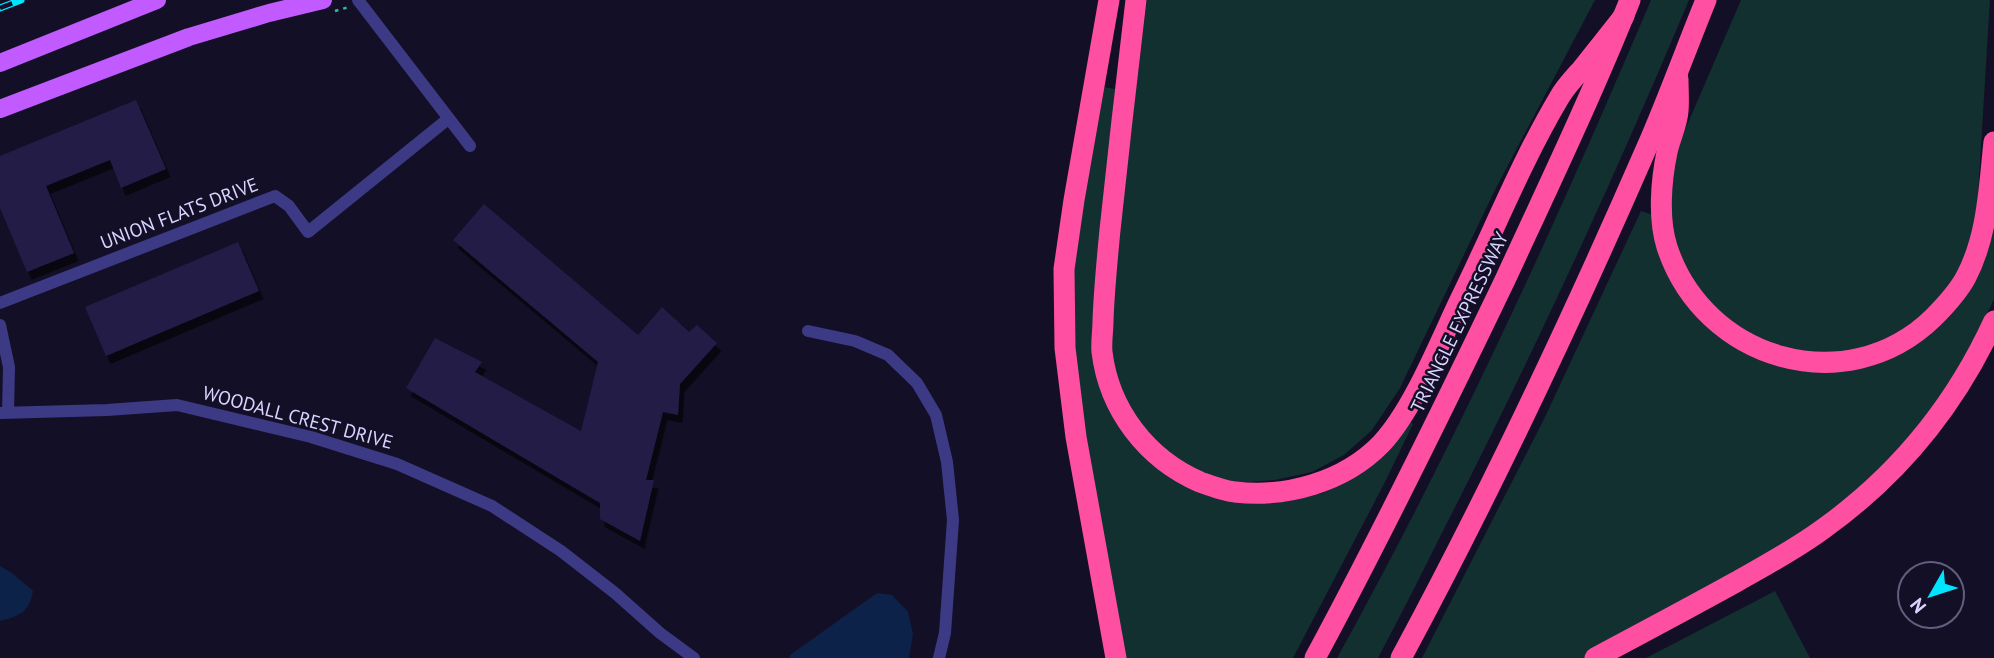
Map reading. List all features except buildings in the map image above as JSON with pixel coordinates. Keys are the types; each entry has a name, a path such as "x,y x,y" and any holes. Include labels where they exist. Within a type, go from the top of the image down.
{"highway":[{"path":"1109,0 1064,269 1065,348 1076,437 1116,658"},
{"path":"1136,0 1104,290 1102,351 1108,375 1126,420 1160,459 1207,485 1231,492 1261,494 1298,489 1331,478 1359,463 1381,444 1401,417 1472,276 1529,154 1561,95 1627,8"},
{"path":"1401,658 1555,349 1648,146 1706,0"},
{"name":"TRIANGLE EXPRESSWAY","path":"1315,658 1369,558 1451,393 1542,201 1627,8"},
{"path":"1678,66 1678,113 1667,152 1663,181 1662,215 1666,245 1678,273 1698,304 1723,329 1750,346 1783,358 1820,362 1854,359 1887,349 1921,330 1947,304 1966,277 1980,242 1987,209 1994,142"},
{"path":"1595,658 1784,555 1824,529 1869,493 1906,457 1947,406 1977,358 1994,321"}],"main road":[{"path":"0,63 157,0"},
{"path":"0,109 189,37 323,0"}],"street":[{"path":"358,0 470,146"},
{"name":"UNION FLATS DRIVE","path":"0,303 275,196 289,206 308,232 448,119"},
{"path":"0,325 9,367 4,412"},
{"path":"808,331 855,341 888,355 916,383 936,415 947,463 953,520 945,633 939,658"},
{"name":"WOODALL CREST DRIVE","path":"4,412 107,410 177,405 311,437 397,464 503,513 572,560 694,658"}],"green space":[{"path":"1147,0 1595,0 1495,190 1400,388 1372,430 1344,455 1312,472 1275,480 1235,483 1201,473 1167,454 1139,425 1120,390 1109,351 1110,295"},
{"path":"1651,0 1689,0 1543,328 1378,658 1337,658 1422,497 1503,333"},
{"path":"1741,0 1990,0 1973,239 1959,272 1942,299 1887,341 1852,353 1819,355 1755,339 1703,298 1673,242 1670,215 1675,153"},
{"path":"1103,87 1115,89 1094,296 1117,422 1236,501 1266,504 1323,493 1355,477 1409,421 1413,424 1293,658 1123,658 1073,359 1073,258"},
{"path":"1641,211 1653,215 1658,251 1670,280 1693,310 1719,337 1749,354 1781,367 1820,372 1890,357 1925,338 1953,311 1994,222 1994,299 1960,371 1892,461 1804,533 1583,658 1422,658 1545,417"},
{"path":"1775,591 1810,658 1646,658"}],"water":[{"path":"0,566 33,591 26,609 0,621"},
{"path":"877,593 892,595 908,612 913,634 909,658 790,658 790,655"}],"railway":[{"path":"0,8 21,0"}]}
